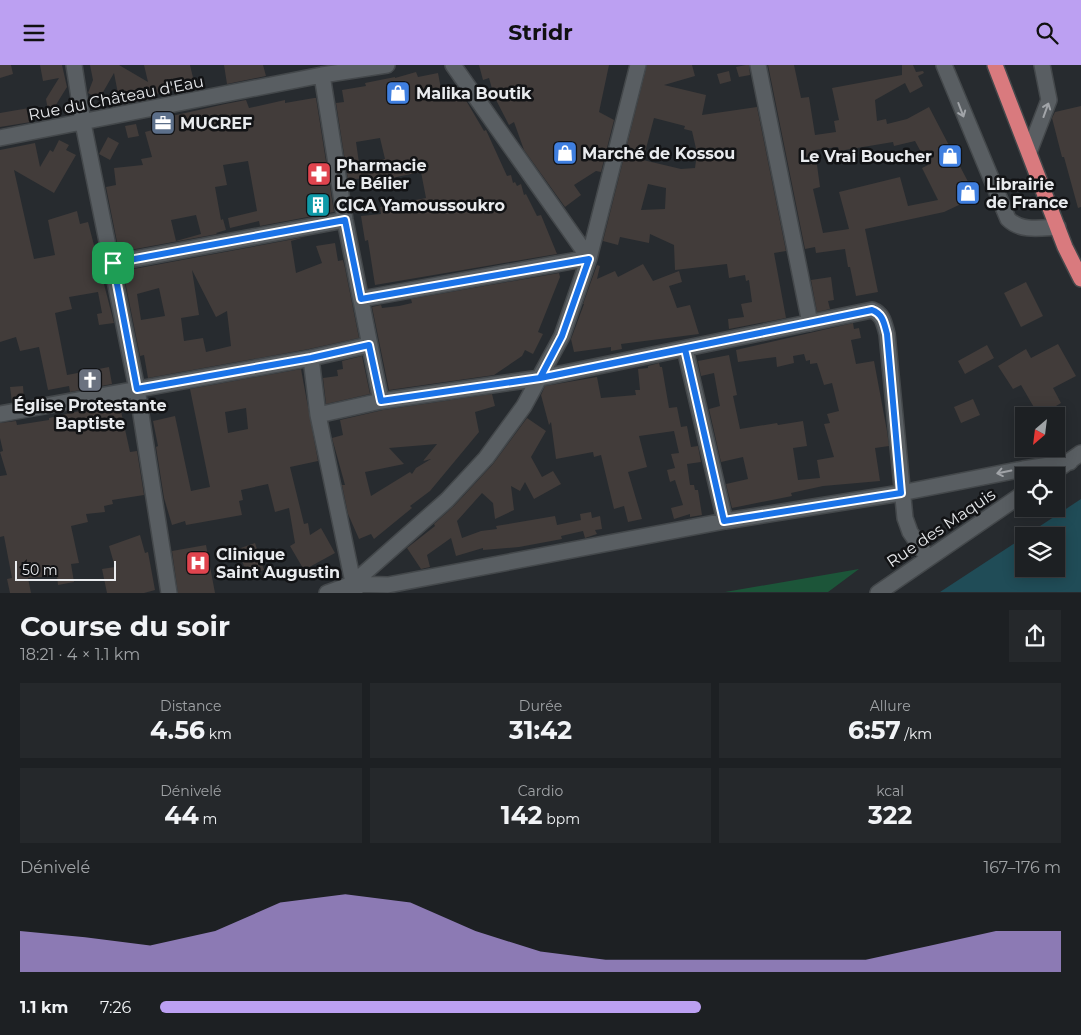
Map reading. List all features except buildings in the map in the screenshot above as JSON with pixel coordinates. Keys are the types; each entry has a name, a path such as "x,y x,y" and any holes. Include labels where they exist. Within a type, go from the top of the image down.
{"highway":[{"path":"995,65 1065,247 1081,279"}],"street":[{"path":"74,65 83,123 113,263 137,389 169,593"},
{"name":"Rue du Château d'Eau","path":"0,138 322,75 338,69 387,65"},
{"path":"453,65 589,259"},
{"path":"354,588 447,500 480,465 524,407 540,378 562,336 589,259 638,65"},
{"path":"758,65 810,323"},
{"path":"944,65 1008,219 1012,223 1025,228 1058,227"},
{"path":"1028,152 1049,100 1042,65"},
{"path":"322,75 345,220 381,401"},
{"path":"113,263 345,220"},
{"path":"361,299 589,259"},
{"path":"318,415 381,401 540,378 872,310 878,312 884,319 904,518 910,532 928,558"},
{"path":"0,414 311,358 369,345"},
{"path":"685,349 724,521"},
{"path":"311,358 318,415 354,588"},
{"path":"327,593 388,585 724,521 901,493 1075,457"},
{"path":"1061,467 1075,457"},
{"name":"Rue des Maquis","path":"878,593 1015,499"}],"green space":[{"path":"859,569 828,592 725,592"}],"water":[{"path":"1081,499 1081,592 940,592 1015,543 1015,577 1065,577 1065,527 1039,527 1054,517 1065,517 1065,510"}],"place":[{"name":"Malika Boutik","path":"398,93"},
{"name":"MUCREF","path":"163,123"},
{"name":"Marché de Kossou","path":"565,153"},
{"name":"Le Vrai Boucher","path":"950,156"},
{"name":"Pharmacie Le Bélier","path":"319,174"},
{"name":"Librairie de France","path":"968,193"},
{"name":"CICA Yamoussoukro","path":"318,205"},
{"name":"Église Protestante Baptiste","path":"90,380"},
{"name":"Clinique Saint Augustin","path":"198,563"}],"route":[{"path":"113,263 137,389 311,358 369,345 381,401 540,378 685,349 724,521 901,493 887,334 884,319 878,312 872,310 540,378 562,336 589,259 361,299 345,220 113,263"}]}
